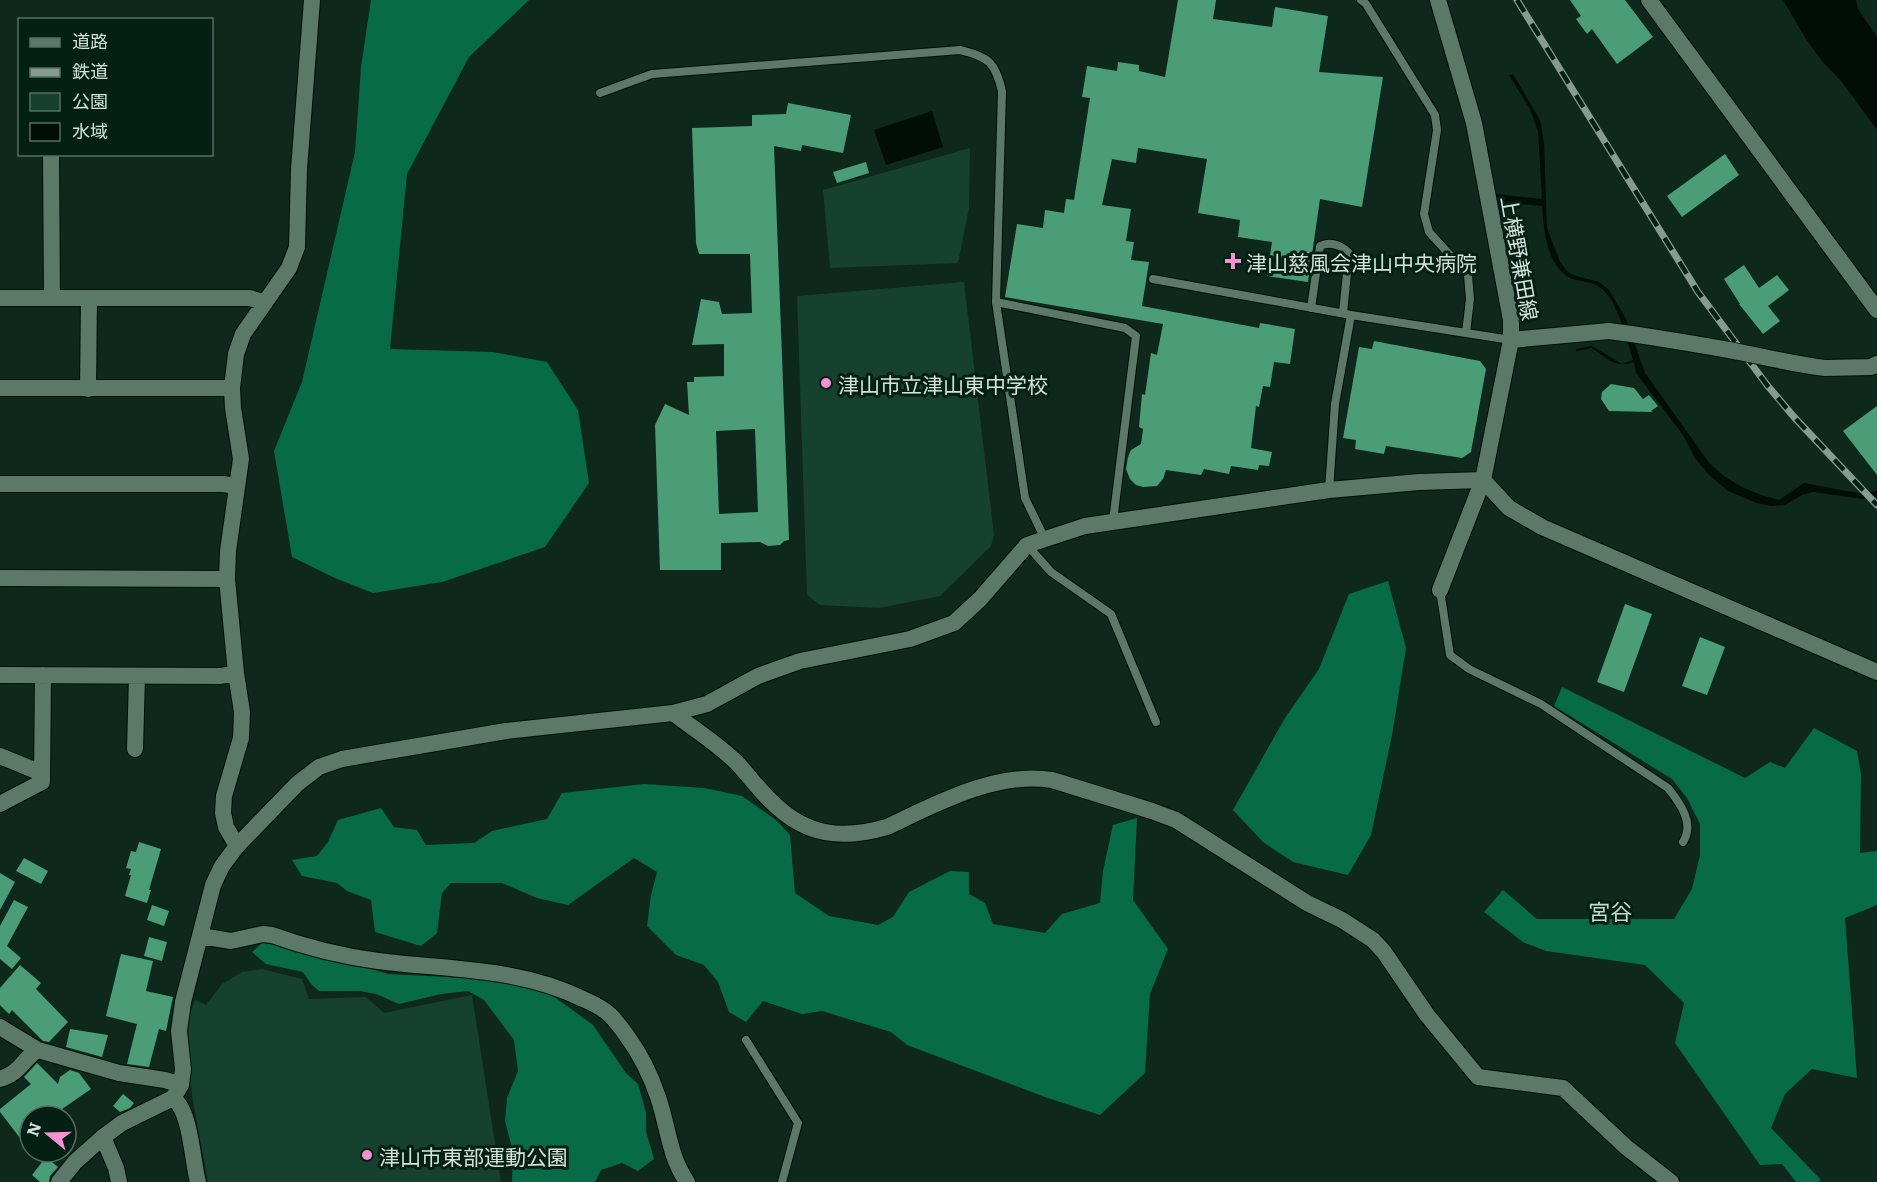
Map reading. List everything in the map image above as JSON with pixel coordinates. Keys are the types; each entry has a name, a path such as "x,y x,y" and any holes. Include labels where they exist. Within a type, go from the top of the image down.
{"street":[{"path":"237,846 226,827 223,813 225,796 241,738 242,712 227,579 228,551 241,459 232,388 236,354 243,334 289,268 297,247 299,169 312,0"},
{"name":"上横野兼田線","path":"1438,0 1474,123 1511,321 1511,340 1609,331 1656,337 1785,363 1825,368 1871,367 1877,364"},
{"path":"1650,0 1877,310"},
{"path":"51,156 52,298"},
{"path":"0,298 250,298 265,303"},
{"path":"88,389 89,298"},
{"path":"1440,590 1483,480 1511,340"},
{"path":"0,388 232,388"},
{"path":"198,1182 185,1117 177,1091 183,1069 179,1031 183,1002 213,885 222,866 237,846 297,784 319,767 342,759 506,731 673,713 706,704 758,676 800,661 910,639 954,623 980,599 1027,545 1085,526 1329,490 1419,482 1483,480"},
{"path":"1483,480 1509,508 1542,527 1877,672"},
{"path":"0,484 224,484 237,486"},
{"path":"0,578 227,579"},
{"path":"0,675 221,676 236,673"},
{"path":"0,804 42,782 43,675"},
{"path":"135,749 136,676"},
{"path":"673,713 720,748 784,813 815,831 830,834 871,832 979,788 996,783 1037,778 1052,780 1176,820 1307,903 1342,920 1373,940 1384,951 1427,1015 1478,1077 1563,1088 1626,1147 1671,1182"},
{"path":"0,756 34,770 42,770"},
{"path":"201,936 231,941 263,934 272,935 330,954 381,962 510,975 562,989 599,1007 609,1014 628,1038 645,1067 658,1097 670,1149 687,1182"},
{"path":"0,1027 38,1050 119,1073 165,1080 177,1091"},
{"path":"0,1079 11,1075 32,1053 38,1050"},
{"path":"59,1182 75,1162 103,1137 122,1123 177,1091"},
{"path":"103,1137 117,1168 119,1182"}],"lane":[{"path":"1361,0 1366,4 1435,115 1437,130 1424,214 1429,232 1468,275 1470,299 1466,333"},
{"path":"600,93 652,74 960,50 974,53 996,69 1002,91 996,302 1025,498 1045,539"},
{"path":"1311,308 1320,246 1324,244 1341,246 1348,253 1347,314 1335,404 1329,490"},
{"path":"1153,279 1311,308 1511,340"},
{"path":"996,302 1125,328 1136,336 1113,521"},
{"path":"1027,545 1051,572 1111,614 1156,722"},
{"path":"1440,590 1450,655 1469,669 1541,704 1668,788 1681,805 1687,824 1687,834 1683,842"},
{"path":"746,1040 798,1123 782,1182"}],"green space":[{"path":"371,0 529,0 469,57 407,174 390,349 493,352 547,362 578,410 589,483 545,547 442,582 373,593 292,557 274,451 302,382 355,152 361,67"},
{"path":"970,148 969,208 958,263 830,268 823,190"},
{"path":"964,282 994,535 991,546 940,596 879,608 820,605 807,595 797,296"},
{"path":"1388,581 1406,648 1392,735 1371,835 1348,875 1293,862 1263,842 1233,810 1285,718 1319,669 1349,594"},
{"path":"1562,687 1745,778 1770,762 1785,768 1814,728 1857,751 1861,774 1860,853 1877,851 1877,905 1845,918 1857,1078 1812,1069 1785,1094 1771,1128 1821,1180 1818,1182 1796,1182 1782,1164 1760,1165 1675,1043 1684,1003 1645,965 1546,951 1523,942 1484,912 1503,890 1537,919 1674,919 1692,889 1700,855 1700,824 1687,798 1672,779 1554,706"},
{"path":"644,784 704,788 742,796 776,820 790,835 795,893 829,916 878,925 893,917 909,892 950,871 969,872 969,894 985,903 993,924 1045,933 1062,914 1100,903 1103,871 1113,825 1137,818 1133,900 1168,949 1150,994 1145,1073 1100,1115 1045,1097 907,1045 891,1032 822,1011 802,1014 763,1001 746,1022 729,1012 718,982 704,965 676,955 647,926 657,872 634,858 568,905 537,898 502,883 451,883 442,893 437,933 421,946 375,932 371,900 347,891 337,883 302,876 292,860 317,856 328,842 338,820 381,808 394,827 417,830 426,845 474,843 492,831 547,819 562,793"},
{"path":"262,943 283,945 389,974 506,980 549,993 593,1025 626,1073 638,1084 646,1113 646,1131 654,1159 638,1171 622,1163 601,1170 595,1182 512,1182 513,1152 505,1121 507,1098 518,1071 514,1040 484,1000 468,991 441,994 399,1004 376,994 360,991 319,991 303,972 266,964 252,952"},
{"path":"262,969 302,979 309,999 366,997 384,1013 472,995 501,1182 208,1182 192,1095 187,1044 188,1021 195,1000 206,1005 222,984 242,972"}],"water":[{"path":"1783,0 1856,0 1858,9 1877,37 1877,130 1842,82 1822,61 1806,39"},
{"path":"1513,74 1540,120 1544,143 1547,228 1560,262 1573,275 1599,282 1609,290 1626,319 1645,373 1710,464 1742,487 1779,500 1804,483 1858,493 1877,491 1877,497 1863,499 1813,492 1802,495 1785,505 1771,506 1756,503 1728,491 1708,474 1695,458 1683,435 1636,373 1634,362 1622,364 1633,360 1621,321 1607,294 1594,284 1570,278 1562,272 1551,256 1542,206 1486,204 1486,193 1542,199 1538,131 1530,109 1509,75"},
{"path":"932,111 943,147 886,165 874,130"},
{"path":"1592,346 1622,364 1607,359 1592,348 1576,351 1576,349"}],"building":[{"path":"1178,0 1216,0 1213,19 1272,27 1275,7 1328,16 1319,72 1383,77 1362,207 1320,199 1308,282 1267,276 1272,242 1238,237 1240,220 1198,213 1207,159 1138,148 1136,163 1112,159 1102,205 1131,209 1126,241 1134,242 1131,260 1149,262 1142,306 1259,328 1260,323 1295,329 1290,364 1274,362 1270,387 1263,386 1259,407 1256,406 1251,448 1272,452 1269,466 1259,465 1258,470 1231,466 1229,474 1204,469 1201,475 1166,470 1157,486 1143,487 1136,485 1130,479 1126,469 1131,450 1141,444 1143,429 1139,427 1142,394 1145,395 1151,353 1157,355 1163,324 1005,297 1017,224 1043,228 1045,210 1064,213 1066,199 1074,200 1090,98 1082,97 1087,66 1117,71 1118,62 1139,65 1139,71 1165,77"},
{"path":"1570,0 1625,0 1653,37 1617,64 1592,29 1587,34 1576,19 1581,16"},
{"path":"788,103 851,115 843,153 802,145 801,151 774,146 789,540 780,545 768,546 760,542 721,543 721,570 660,570 655,425 665,404 689,415 687,382 694,382 694,377 724,376 724,344 692,345 701,299 719,302 722,314 752,313 750,254 699,254 696,243 692,128 752,126 752,115 786,114","holes":["755,429 758,512 719,514 716,431"]},
{"path":"1725,154 1739,175 1682,217 1667,196"},
{"path":"866,162 869,173 837,183 833,172"},
{"path":"1744,265 1759,288 1777,275 1789,290 1768,306 1780,321 1763,334 1739,304 1724,279"},
{"path":"1374,341 1480,361 1486,369 1471,452 1462,458 1386,446 1384,454 1355,449 1356,440 1343,438 1359,347 1372,349"},
{"path":"1611,384 1634,388 1643,399 1649,395 1658,406 1651,411 1653,412 1609,411 1601,399 1602,392"},
{"path":"1877,406 1877,475 1843,431"},
{"path":"1625,604 1652,614 1624,692 1597,682"},
{"path":"1700,637 1725,647 1707,695 1682,686"},
{"path":"139,842 161,849 147,903 125,896 131,875 129,875 131,869 126,868 131,851 136,852"},
{"path":"24,858 48,871 41,884 16,871"},
{"path":"0,873 15,882 0,910"},
{"path":"14,900 28,907 7,946 21,958 12,969 0,959 0,926"},
{"path":"152,905 169,911 164,926 147,920"},
{"path":"149,937 167,942 162,961 144,956"},
{"path":"121,954 153,961 146,991 173,997 166,1031 159,1029 149,1067 127,1064 137,1024 106,1016"},
{"path":"20,965 41,983 36,989 68,1022 49,1042 43,1041 12,1010 9,1014 0,1005 0,988"},
{"path":"70,1029 108,1035 102,1057 66,1047"},
{"path":"37,1063 58,1084 60,1077 70,1070 79,1073 91,1089 69,1104 18,1104 18,1135 0,1109 31,1084 24,1077"},
{"path":"123,1094 134,1103 130,1108 120,1112 113,1106"},
{"path":"41,1164 54,1164 58,1167 50,1176 49,1182 40,1182 32,1175"}],"railway":[{"path":"1517,0 1698,292 1767,385 1877,505"}],"place":[{"name":"津山慈風会津山中央病院","path":"1233,261"},
{"name":"津山市立津山東中学校","path":"826,383"},
{"name":"津山市東部運動公園","path":"367,1155"}],"district":[{"name":"宮谷","path":"1610,910"}]}
